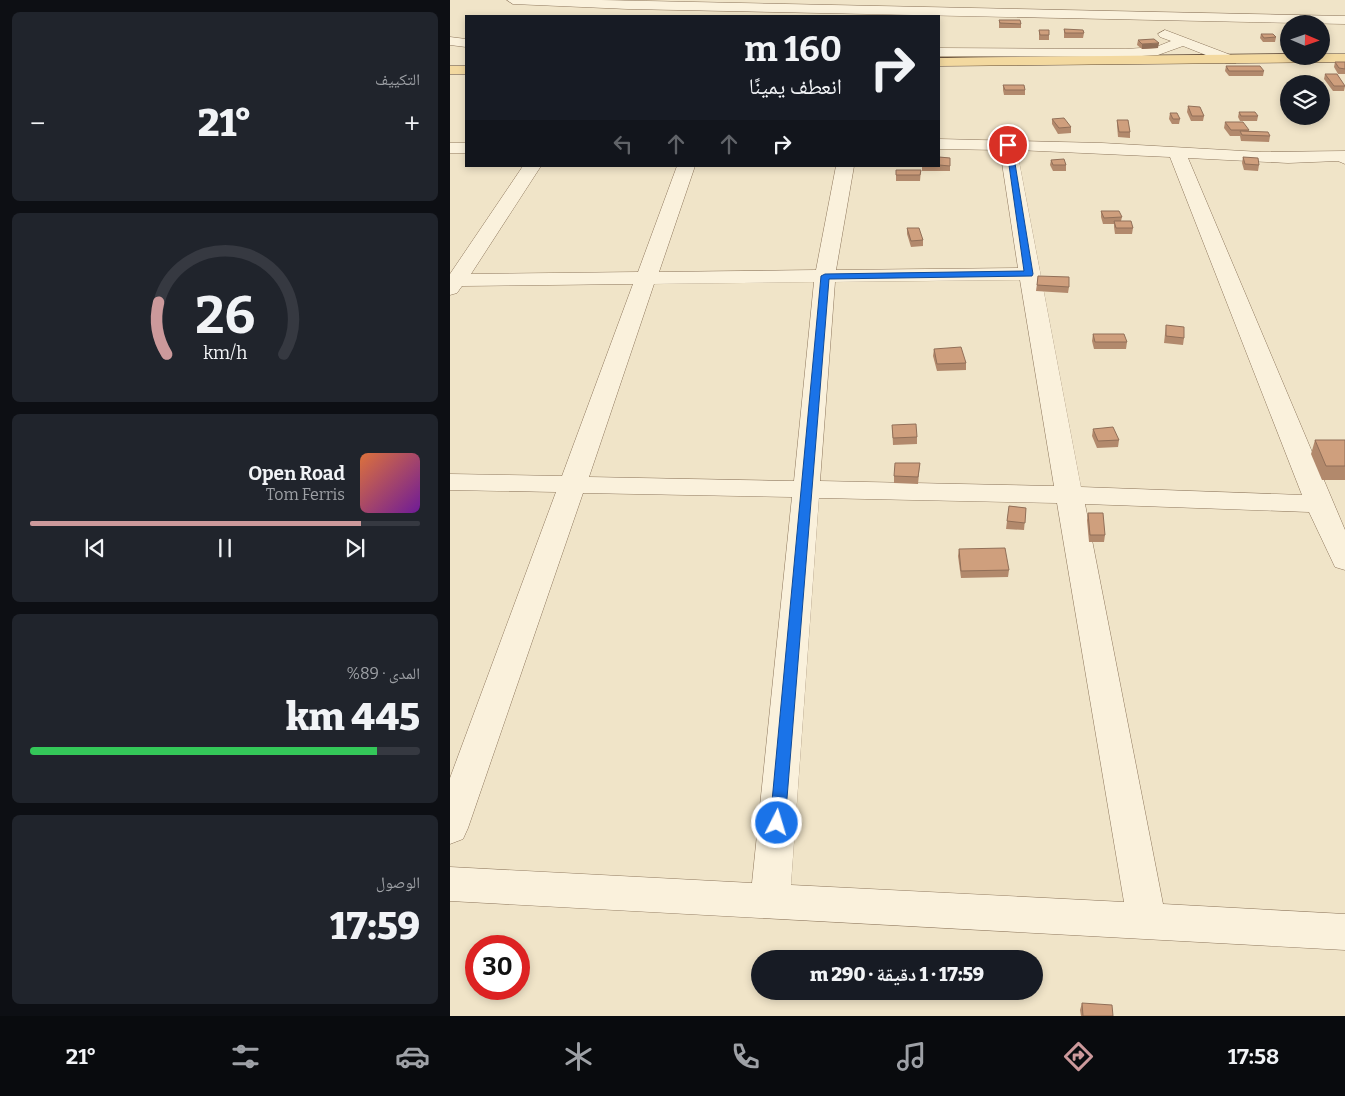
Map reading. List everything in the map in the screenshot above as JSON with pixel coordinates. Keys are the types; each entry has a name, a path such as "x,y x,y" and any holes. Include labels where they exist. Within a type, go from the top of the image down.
{"main road":[{"path":"940,62 1345,58"},
{"path":"450,70 465,70"}],"street":[{"path":"513,0 1345,20"},
{"path":"1137,0 1143,16 1163,33 1181,42 1231,60"},
{"path":"1224,0 1229,18"},
{"path":"621,15 628,4"},
{"path":"450,41 465,43"},
{"path":"940,52 1126,53 1158,51 1181,42"},
{"path":"450,52 465,52"},
{"path":"940,144 1126,148 1297,158 1344,157"},
{"path":"1008,145 1029,274 1147,922"},
{"path":"450,148 465,148"},
{"path":"1177,152 1319,504 1345,560"},
{"path":"452,283 531,167"},
{"path":"450,828 686,167"},
{"path":"770,901 825,276 845,167"},
{"path":"452,283 646,278 1029,274"},
{"path":"450,482 1069,495 1319,504"},
{"path":"450,884 1345,932"}],"building":[{"path":"999,20 1020,20 1021,24 1000,23"},
{"path":"1064,29 1083,30 1084,33 1065,33"},
{"path":"1039,30 1049,30 1049,35 1040,35"},
{"path":"1261,34 1273,34 1276,37 1264,38"},
{"path":"1154,39 1159,43 1142,44 1138,40"},
{"path":"1335,62 1345,62 1345,69 1339,68"},
{"path":"1226,66 1260,66 1264,71 1229,71"},
{"path":"1337,74 1345,86 1334,86 1330,81 1330,75 1326,75"},
{"path":"1003,85 1024,85 1025,90 1005,90"},
{"path":"1188,106 1200,107 1204,116 1192,116"},
{"path":"1239,112 1255,112 1258,116 1241,116"},
{"path":"1170,113 1177,113 1180,119 1173,119"},
{"path":"1064,118 1071,127 1059,128 1052,119"},
{"path":"1117,120 1128,120 1130,132 1119,132"},
{"path":"1225,122 1243,122 1249,130 1231,130"},
{"path":"1240,131 1268,132 1270,136 1242,135"},
{"path":"940,157 950,158 950,166 940,165"},
{"path":"1243,157 1258,158 1259,165 1245,164"},
{"path":"1064,159 1066,165 1053,165 1051,160"},
{"path":"896,170 921,170 920,175 896,175"},
{"path":"1101,211 1119,211 1122,217 1104,218"},
{"path":"1114,221 1131,221 1133,228 1116,228"},
{"path":"907,228 919,228 923,240 911,241"},
{"path":"1038,276 1069,277 1069,287 1037,285"},
{"path":"1166,325 1184,327 1184,338 1166,336"},
{"path":"1093,334 1124,334 1127,342 1095,342"},
{"path":"961,347 966,363 937,364 934,349"},
{"path":"916,424 917,437 893,438 892,425"},
{"path":"1113,427 1119,440 1098,441 1093,429"},
{"path":"1315,440 1345,440 1345,466 1326,466"},
{"path":"895,463 920,463 918,477 894,476"},
{"path":"1009,506 1026,508 1025,523 1007,521"},
{"path":"1088,513 1103,513 1105,535 1090,535"},
{"path":"1005,548 1009,570 961,571 959,549"},
{"path":"1082,1003 1112,1005 1113,1016 1083,1016"}],"route":[{"path":"777,823 825,276 1029,274 1008,145"}]}
